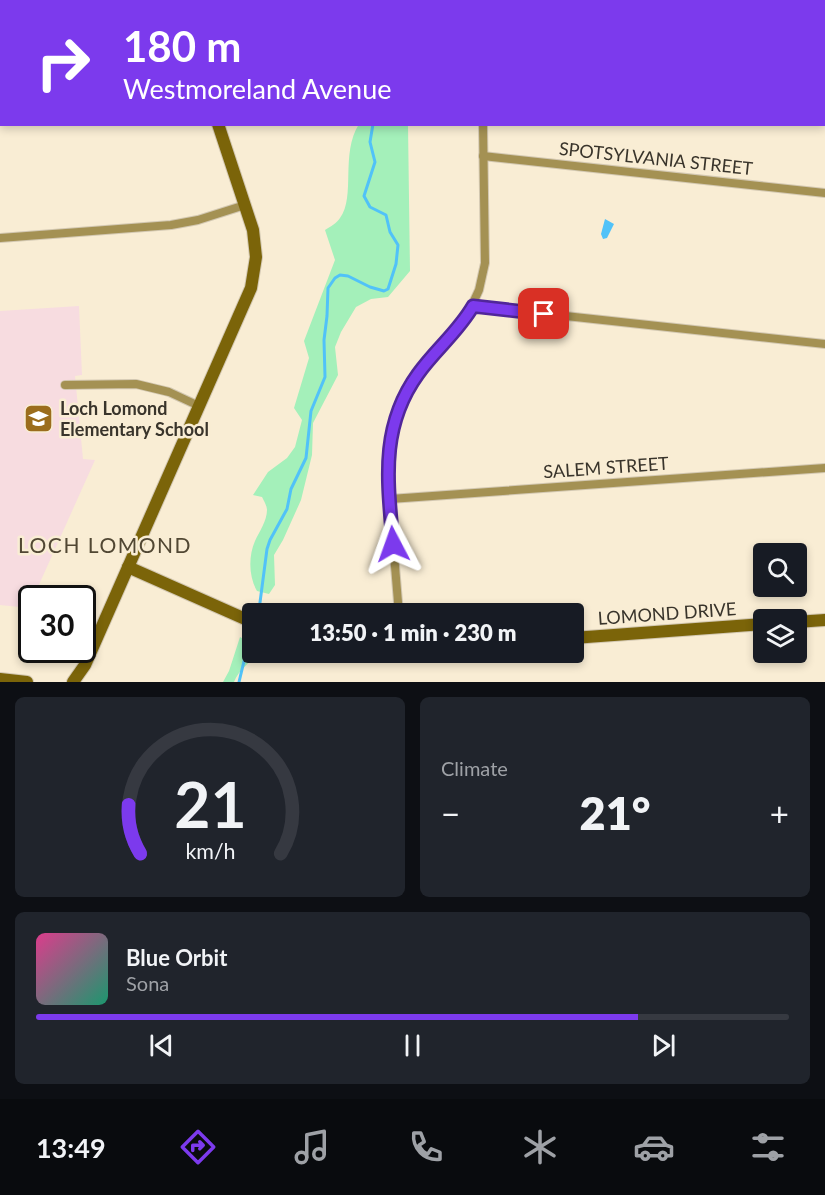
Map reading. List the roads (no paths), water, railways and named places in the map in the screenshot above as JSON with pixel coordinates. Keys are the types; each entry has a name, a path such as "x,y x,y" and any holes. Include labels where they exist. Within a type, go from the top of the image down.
{"main road":[{"path":"75,680 85,665 251,288 255,273 256,245 219,126"},
{"path":"128,567 242,618"},
{"path":"807,621 825,620"},
{"name":"LOMOND DRIVE","path":"584,637 753,625"},
{"path":"0,679 27,682"}],"street":[{"path":"398,603 390,499 389,450 392,430 403,396 428,361 466,318 481,283 485,263 483,126"},
{"name":"SPOTSYLVANIA STREET","path":"483,156 825,193"},
{"path":"0,237 171,225 198,220 245,206"},
{"path":"473,306 825,344"},
{"path":"64,385 136,384 169,392 199,405"},
{"name":"SALEM STREET","path":"390,499 825,468"}],"water":[{"path":"605,219 614,224 607,238 603,239 601,234"}],"waterway":[{"path":"260,603 267,549 287,509 291,489 306,458 311,411 325,377 324,340 328,288 340,275 384,291 388,289 396,264 398,245 390,232 386,215 370,207 364,196 375,162 370,142 373,126"},
{"path":"239,682 244,663"}],"place":[{"name":"Loch Lomond Elementary School","path":"39,418"}],"district":[{"name":"LOCH LOMOND","path":"105,544"}]}
